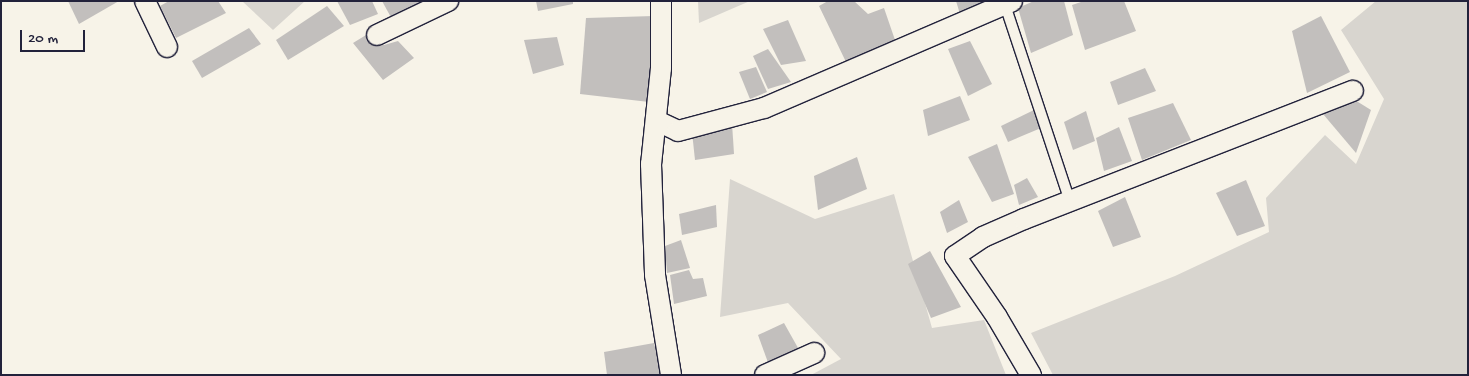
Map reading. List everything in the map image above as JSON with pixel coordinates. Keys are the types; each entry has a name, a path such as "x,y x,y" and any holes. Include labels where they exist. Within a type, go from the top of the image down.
{"street":[{"path":"145,1 167,47"},
{"path":"377,35 448,1"},
{"path":"660,1 661,68 657,121 651,164 655,275 671,375"},
{"path":"657,121 678,131 764,108 1008,3"},
{"path":"1031,375 998,317 955,256 984,237 1353,91"},
{"path":"765,375 814,353"}],"lane":[{"path":"1008,3 1070,202"}],"shaded area":[{"path":"242,1 305,1 273,30"},
{"path":"698,1 750,1 699,23"},
{"path":"1376,1 1468,1 1468,375 1053,375 1031,333 1175,276 1269,232 1266,198 1325,135 1356,164 1384,99 1341,30"},
{"path":"730,179 815,219 894,194 932,328 984,320 1006,375 811,375 841,359 788,303 720,317"}],"building":[{"path":"68,1 119,1 79,24"},
{"path":"169,1 218,1 226,13 176,38 160,6"},
{"path":"337,1 372,1 378,14 350,25"},
{"path":"382,1 424,1 428,6 393,21"},
{"path":"536,1 573,1 573,4 538,11"},
{"path":"828,1 854,1 868,14 884,8 895,40 846,62 819,6"},
{"path":"956,1 990,1 960,14"},
{"path":"1034,1 1064,1 1073,35 1031,53 1018,8"},
{"path":"1084,1 1124,1 1136,31 1085,50 1072,5"},
{"path":"327,6 344,26 288,60 276,40"},
{"path":"654,16 649,102 580,94 586,18"},
{"path":"1321,16 1350,72 1307,93 1292,31"},
{"path":"788,20 806,61 781,65 763,29"},
{"path":"249,28 261,44 202,78 192,61"},
{"path":"371,32 384,45 398,41 414,58 383,80 353,43"},
{"path":"557,37 564,65 533,74 524,40"},
{"path":"970,41 992,84 968,96 948,49"},
{"path":"768,49 791,82 768,89 753,56"},
{"path":"756,67 767,92 750,99 739,72"},
{"path":"1145,68 1156,91 1118,105 1110,82"},
{"path":"960,96 970,120 928,136 923,110"},
{"path":"1350,97 1371,110 1356,153 1323,114"},
{"path":"1173,103 1191,140 1142,160 1128,118"},
{"path":"1034,110 1041,128 1008,142 1001,126"},
{"path":"1086,111 1095,141 1073,150 1064,122"},
{"path":"732,123 734,154 695,160 692,132"},
{"path":"1119,127 1132,161 1104,171 1096,138"},
{"path":"997,144 1014,194 992,202 968,157"},
{"path":"857,157 867,189 818,210 814,176"},
{"path":"1027,178 1038,197 1019,205 1014,185"},
{"path":"1246,180 1265,226 1237,236 1216,193"},
{"path":"1125,197 1141,237 1113,247 1098,211"},
{"path":"959,200 968,222 947,233 940,212"},
{"path":"716,205 717,227 682,235 679,214"},
{"path":"681,240 690,268 667,273 665,246"},
{"path":"930,251 961,307 931,318 908,264"},
{"path":"689,270 693,279 703,278 707,296 674,304 670,275"},
{"path":"784,323 802,355 770,368 758,335"},
{"path":"654,343 662,375 607,375 604,352"}]}
